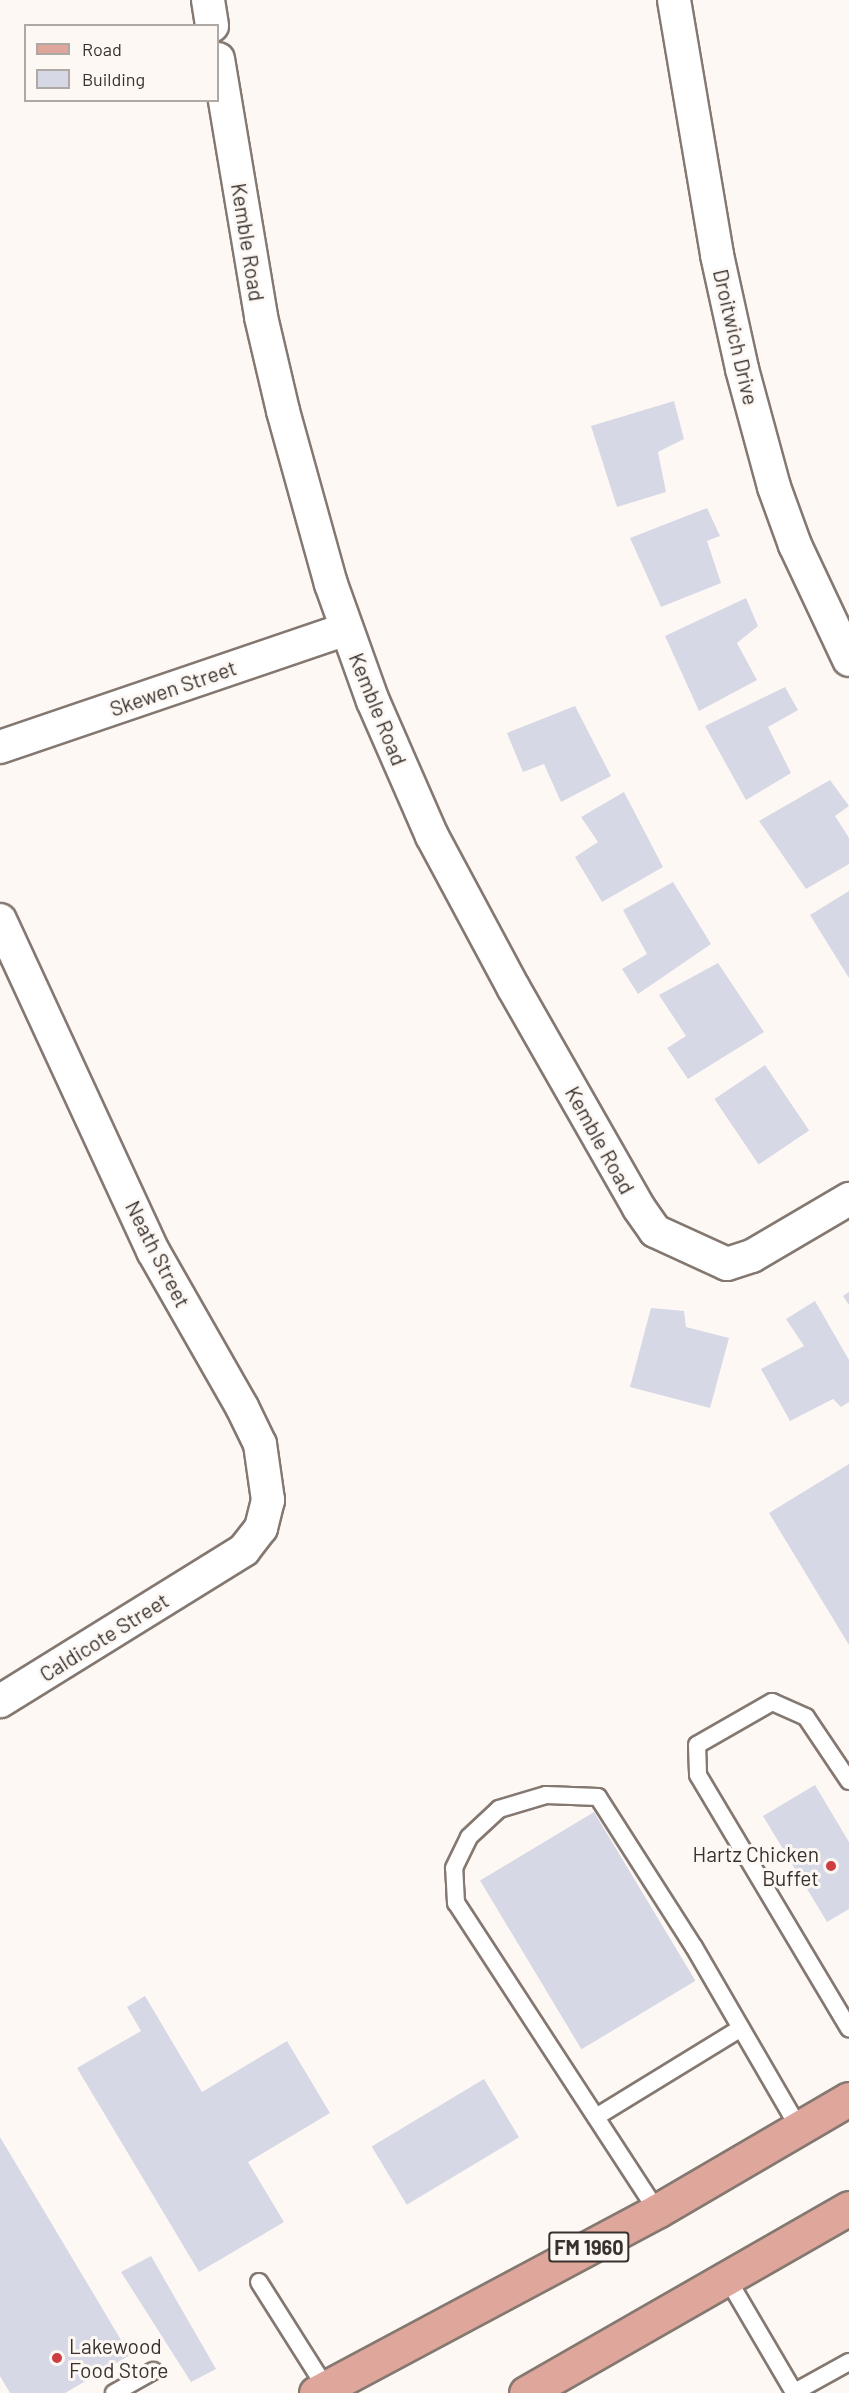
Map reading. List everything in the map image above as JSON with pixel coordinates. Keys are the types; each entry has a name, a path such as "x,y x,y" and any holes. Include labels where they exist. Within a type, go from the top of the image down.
{"main road":[{"name":"FM 1960","path":"321,2390 657,2211 849,2099"},
{"path":"526,2393 849,2208"}],"street":[{"path":"208,0 212,24"},
{"name":"Droitwich Drive","path":"674,0 717,255 742,369 774,487 795,545 849,660"},
{"name":"Kemble Road","path":"219,65 261,316 286,423 346,629 373,701 432,836 639,1208 655,1231 727,1264 752,1256 849,1199"},
{"name":"Skewen Street","path":"0,747 346,629"},
{"name":"Neath Street","path":"0,920 153,1251 242,1407 260,1444 268,1500 261,1528 244,1550 209,1573"},
{"name":"Caldicote Street","path":"0,1701 209,1573"}],"lane":[{"path":"849,1781 806,1717 772,1702 697,1745 698,1774 849,2028"},
{"path":"657,2211 456,1903 454,1868 469,1837 499,1809 546,1795 598,1797 693,1947 799,2128"},
{"path":"596,2117 741,2028"},
{"path":"727,2278 793,2393 849,2362"},
{"path":"259,2282 321,2390"},
{"path":"114,2393 153,2371"}],"building":[{"path":"674,401 684,439 658,452 666,492 617,507 591,426"},
{"path":"707,508 720,536 707,541 721,583 661,607 630,538"},
{"path":"746,598 758,626 737,643 757,680 699,711 665,636"},
{"path":"785,687 798,710 768,727 791,773 746,800 705,726"},
{"path":"575,706 611,776 561,802 544,764 523,772 507,733"},
{"path":"830,780 849,806 835,816 849,838 849,864 806,889 759,821"},
{"path":"624,792 663,867 602,902 575,857 598,842 581,817"},
{"path":"673,882 711,944 638,994 622,969 647,954 623,910"},
{"path":"849,891 849,978 810,915"},
{"path":"718,963 764,1032 688,1079 667,1048 686,1036 659,995"},
{"path":"765,1065 809,1130 759,1165 714,1099"},
{"path":"849,1292 849,1305 843,1296"},
{"path":"815,1301 849,1360 849,1402 841,1407 833,1399 790,1421 761,1369 804,1346 786,1319"},
{"path":"651,1308 684,1311 686,1327 729,1338 710,1408 630,1387"},
{"path":"849,1464 849,1645 769,1513"},
{"path":"815,1785 849,1842 849,1909 827,1922 763,1816"},
{"path":"594,1812 695,1981 581,2049 480,1881"},
{"path":"145,1996 202,2092 287,2041 330,2113 248,2162 284,2222 199,2272 77,2068 141,2031 127,2007"},
{"path":"484,2079 519,2137 407,2205 372,2146"},
{"path":"0,2137 130,2355 65,2393 10,2393 0,2376"},
{"path":"151,2256 216,2369 191,2382 121,2272"}],"place":[{"name":"Hartz Chicken Buffet","path":"831,1866"},
{"name":"Lakewood Food Store","path":"57,2358"}]}
